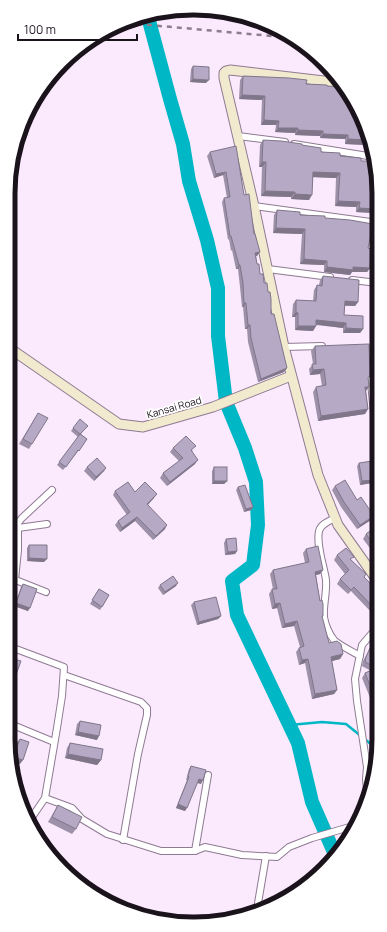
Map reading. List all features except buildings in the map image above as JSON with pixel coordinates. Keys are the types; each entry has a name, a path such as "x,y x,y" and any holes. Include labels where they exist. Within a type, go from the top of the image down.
{"street":[{"path":"333,82 230,70 226,70 224,73 284,347 318,475 338,526 372,573"},
{"path":"238,136 368,156"},
{"path":"254,206 372,222"},
{"path":"268,269 338,278"},
{"path":"346,279 372,282"},
{"path":"366,344 372,345"},
{"path":"284,347 329,346"},
{"name":"Kansai Road","path":"15,352 119,424 142,427 213,407 292,376"},
{"path":"372,358 370,364 372,393"},
{"path":"46,592 15,580 18,550 18,523 52,490"},
{"path":"335,518 321,526 319,531 326,581 324,617 326,626 334,640 360,656"},
{"path":"18,528 47,524"},
{"path":"366,783 364,748 355,679 362,645 372,633"},
{"path":"15,649 64,667 62,696 45,798 33,816"},
{"path":"64,675 141,702 146,708 147,715 138,754 123,840"},
{"path":"15,726 54,742"},
{"path":"195,851 208,774"},
{"path":"45,798 72,808 82,819 107,834 161,851 195,851 205,847 242,855 277,857 290,847 312,838 348,828"},
{"path":"258,905 266,856"}],"waterway":[{"path":"149,21 183,144 189,181 207,240 218,288 218,336 226,402 245,448 256,482 258,525 253,565 232,581 237,615 298,743 312,802 333,850"},
{"path":"290,725 322,722 346,724 372,745"}],"railway":[{"path":"137,24 279,37"}]}
